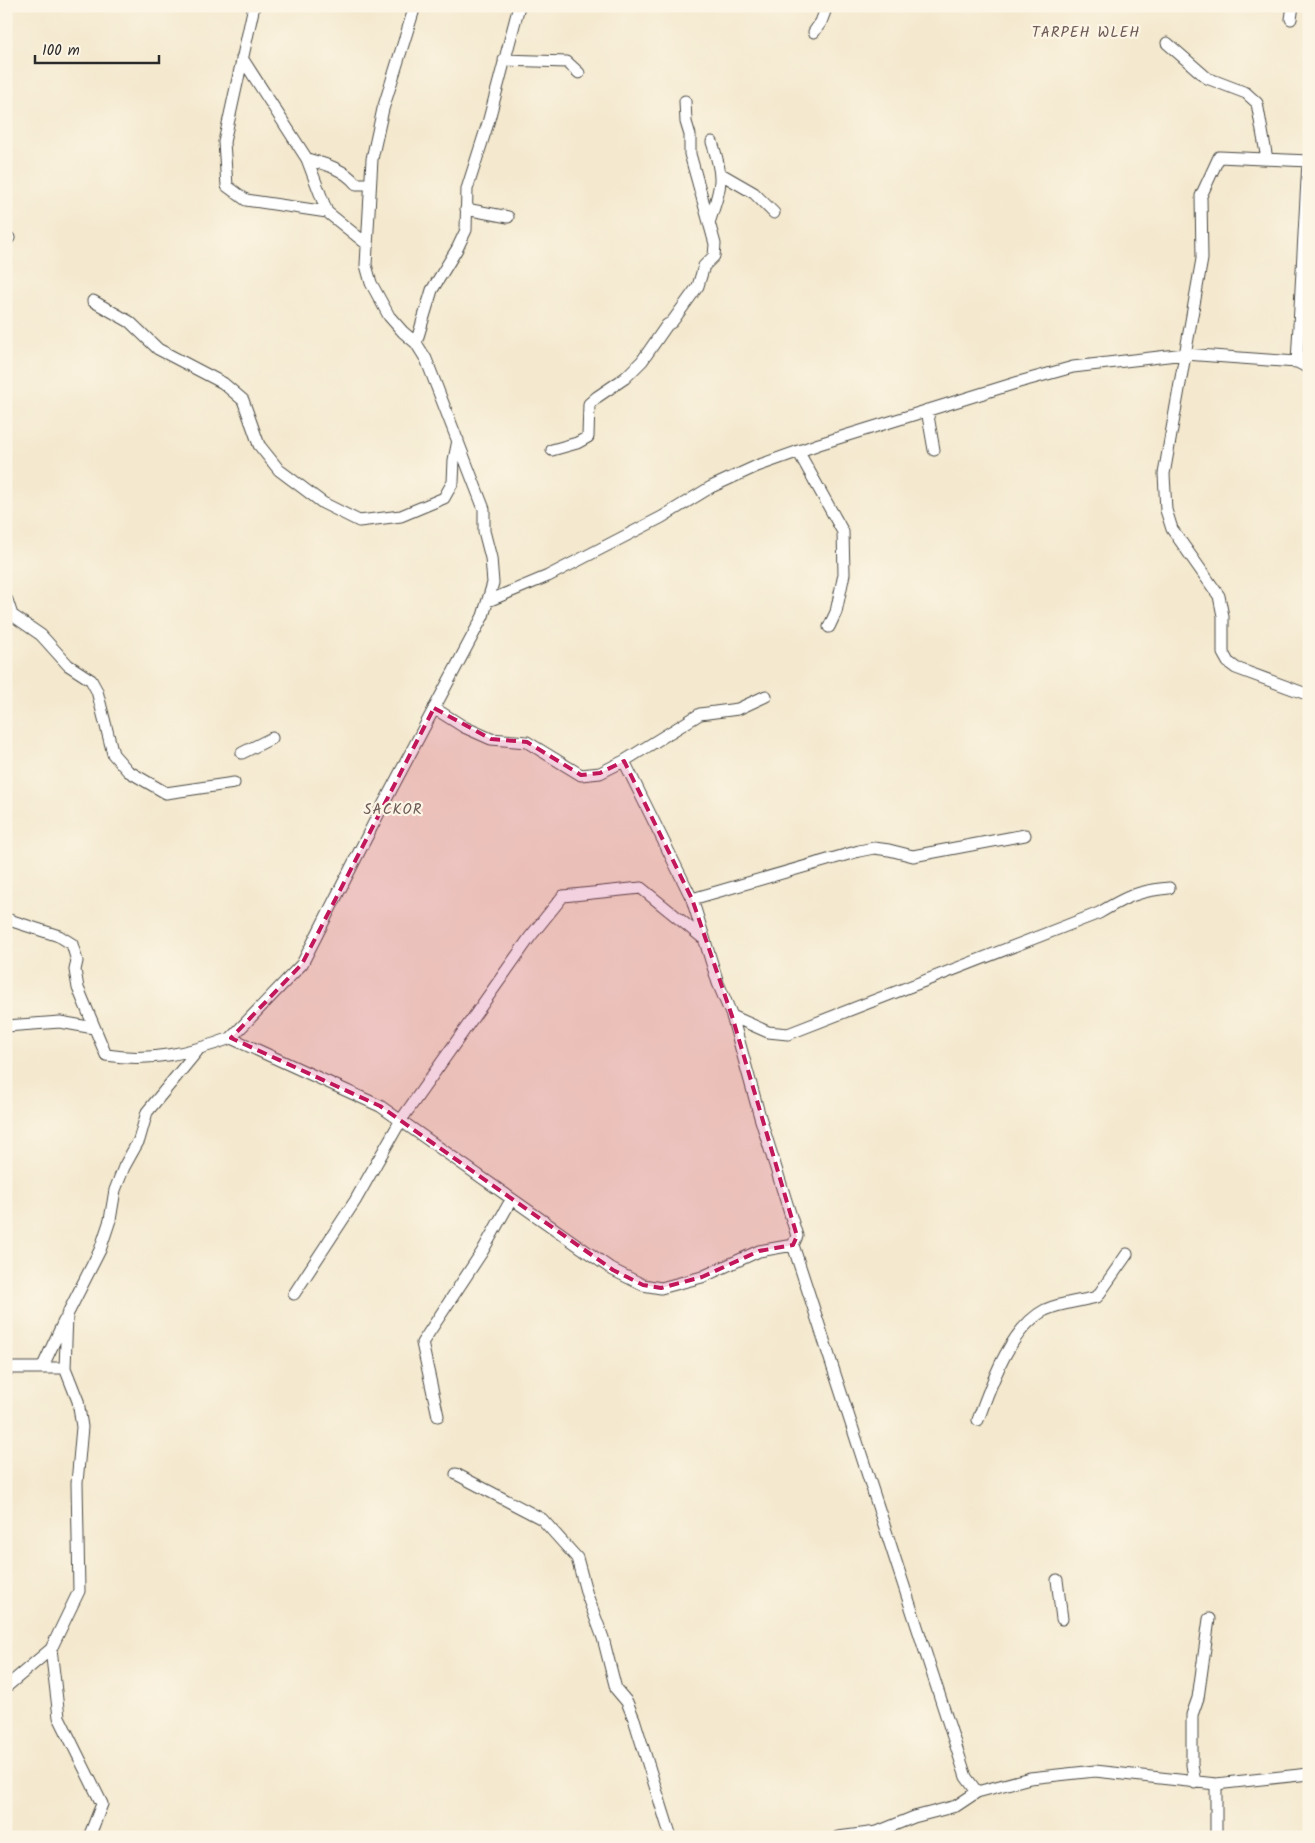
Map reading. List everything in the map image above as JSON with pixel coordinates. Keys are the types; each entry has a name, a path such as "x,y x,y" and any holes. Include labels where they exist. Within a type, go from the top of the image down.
{"street":[{"path":"254,6 224,142 227,186 246,200 327,212 368,245"},
{"path":"6,919 59,936 72,944 77,960 75,970 78,988 106,1055 150,1058 198,1050 231,1038 302,964 483,616 493,584 491,558 484,531 484,509 426,359 416,343 389,316 372,282 366,265 369,184 372,159 383,109 415,6"},
{"path":"416,343 432,290 457,249 466,230 467,189 519,6"},
{"path":"814,32 821,22 827,6"},
{"path":"1291,19 1293,6"},
{"path":"1168,43 1207,78 1246,93 1257,103 1267,159"},
{"path":"242,58 307,159 327,212"},
{"path":"504,60 567,62 578,73"},
{"path":"552,450 577,443 588,437 589,404 597,396 625,378 642,361 698,286 704,266 714,256 715,244 690,154 690,135 686,122 685,101"},
{"path":"709,222 721,187 721,174 712,142"},
{"path":"1297,362 1309,161 1220,157 1201,196 1202,259 1164,474 1166,510 1172,529 1219,596 1223,616 1223,653 1228,662 1236,668 1309,695"},
{"path":"307,159 326,164 350,176 356,184 369,184"},
{"path":"721,174 754,193 774,213"},
{"path":"466,209 508,217"},
{"path":"347,228 367,229"},
{"path":"94,301 130,322 158,349 223,382 243,400 259,445 279,470 322,503 359,521 400,516 444,498 453,482 454,460 458,440"},
{"path":"488,601 548,576 662,516 711,487 757,466 927,410 1073,367 1185,354 1297,362 1309,368"},
{"path":"927,410 934,450"},
{"path":"798,451 843,532 844,574 836,612 829,627"},
{"path":"7,600 12,615 41,635 68,665 91,680 97,691 113,754 128,771 166,793 234,783"},
{"path":"434,708 464,727 491,740 527,742 581,775 600,773 624,761 700,714 738,709 766,696"},
{"path":"242,753 272,738"},
{"path":"624,761 692,899 718,983 732,1016 797,1236 793,1245 877,1489 966,1777 977,1792"},
{"path":"692,899 859,851 889,850 913,856 1025,836"},
{"path":"294,1294 355,1201 400,1120 530,936 564,896 641,888 704,939"},
{"path":"732,1016 768,1032 788,1034 1098,913 1130,895 1148,890 1169,888"},
{"path":"6,1026 60,1022 94,1028"},
{"path":"231,1038 380,1106 613,1270 643,1285 661,1288 702,1277 759,1251 793,1245"},
{"path":"42,1368 100,1250 110,1220 115,1190 124,1167 139,1140 147,1112 198,1050"},
{"path":"438,1416 422,1343 482,1252 511,1200"},
{"path":"978,1420 1002,1359 1030,1321 1046,1310 1098,1297 1127,1254"},
{"path":"6,1687 51,1649 79,1591 76,1484 82,1427 78,1402 65,1368 67,1315"},
{"path":"6,1368 65,1368"},
{"path":"456,1474 542,1519 577,1558 587,1595 603,1638 616,1689 627,1702 634,1719 670,1837"},
{"path":"1057,1580 1062,1619"},
{"path":"1195,1783 1192,1765 1192,1715 1198,1698 1209,1619"},
{"path":"51,1649 59,1717 102,1804 89,1837"},
{"path":"838,1837 877,1832 914,1817 956,1806 977,1792 1030,1778 1095,1771 1216,1784 1309,1774"},
{"path":"1216,1784 1216,1837"}],"highlighted area":[{"path":"434,708 491,739 527,742 581,775 600,773 624,761 692,899 732,1016 797,1236 793,1245 759,1251 702,1277 661,1288 643,1285 613,1270 380,1106 231,1038 302,964"}],"district":[{"name":"TARPEH WLEH","path":"1086,32"},
{"name":"SACKOR","path":"393,809"}]}
